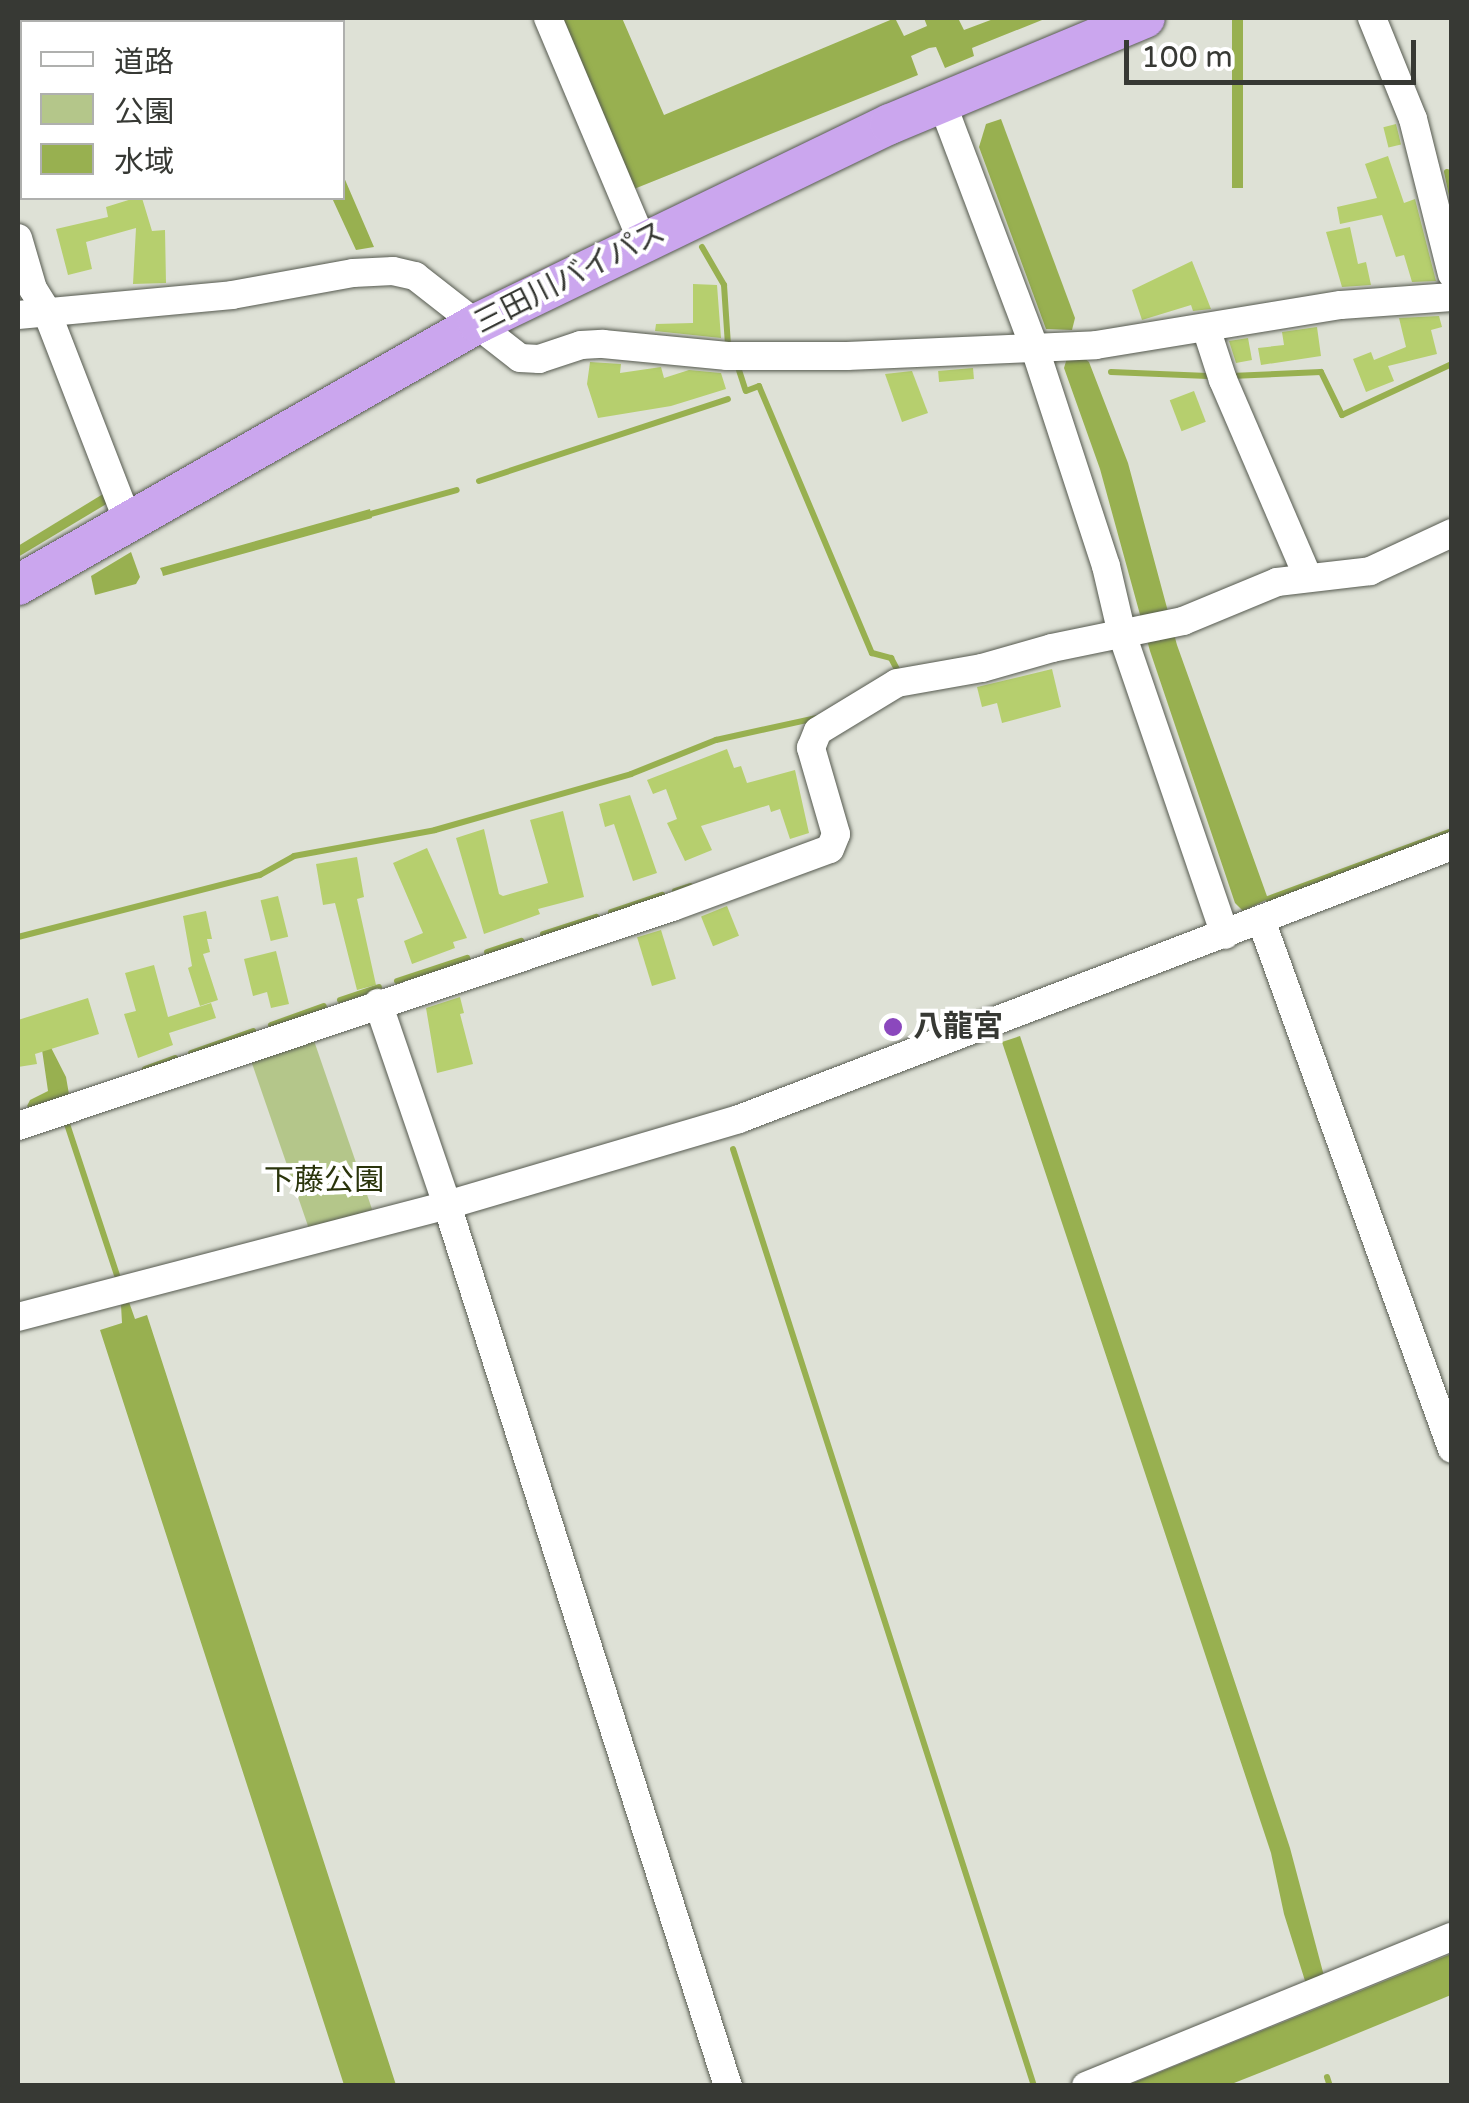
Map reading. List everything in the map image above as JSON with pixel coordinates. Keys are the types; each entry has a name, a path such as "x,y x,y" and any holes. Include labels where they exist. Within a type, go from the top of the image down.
{"highway":[{"name":"三田川バイパス","path":"18,585 478,323 642,241 942,103 1145,18"}],"street":[{"path":"548,18 642,241"},
{"path":"1372,18 1414,119 1439,164 1452,274"},
{"path":"942,103 1034,348 1226,935"},
{"path":"18,238 33,289 46,310 128,519"},
{"path":"18,315 232,294 353,273 393,272 414,276 520,358 539,359 582,345 603,344 727,356 1034,348 1146,340 1342,305 1452,297"},
{"path":"1206,328 1223,380 1308,576"},
{"path":"18,1126 672,908 830,849 836,834 811,748 818,730 832,718 897,683 982,668 1176,622 1277,582 1370,571 1452,533"},
{"path":"18,1316 448,1204 739,1119 1452,846"},
{"path":"1261,920 1452,1449"},
{"path":"378,1003 448,1204 728,2086"},
{"path":"1086,2086 1452,1938"}],"green space":[{"name":"下藤公園","path":"311,1032 372,1210 310,1231 249,1053"}],"water":[{"path":"561,18 622,18 664,115 895,18 904,36 927,26 924,18 958,18 964,30 996,18 1047,18 972,48 974,56 945,68 936,47 929,48 911,56 918,75 634,189"},
{"path":"1232,18 1243,18 1243,188 1232,188"},
{"path":"1001,119 1075,318 1072,330 1046,329 979,147 986,124"},
{"path":"345,180 374,247 356,250 333,200 345,200"},
{"path":"1081,356 1089,362 1128,463 1177,645 1268,899 1243,911 1235,903 1150,651 1100,469 1064,368 1067,358"},
{"path":"103,494 108,503 18,557 18,546"},
{"path":"370,509 372,518 163,576 160,568"},
{"path":"131,552 140,577 136,584 95,595 91,576"},
{"path":"38,1022 66,1077 70,1100 32,1111 27,1106 30,1100 48,1091"},
{"path":"1020,1036 1290,1848 1324,1976 1306,1984 1284,1914 1271,1853 1002,1042"},
{"path":"129,1302 135,1319 147,1315 396,2085 344,2085 100,1330 122,1323 121,1305"},
{"path":"1451,1954 1451,1995 1317,2050 1229,2085 1128,2085"}],"building":[{"path":"1396,124 1401,144 1388,148 1383,127"},
{"path":"1388,156 1404,203 1415,199 1436,281 1412,282 1404,255 1396,257 1382,215 1340,224 1337,207 1377,198 1365,164"},
{"path":"143,200 152,231 165,230 166,283 133,284 136,228 86,242 92,269 68,275 56,229 108,217 106,207"},
{"path":"1350,227 1358,264 1366,262 1371,285 1342,287 1326,232"},
{"path":"1192,261 1211,309 1193,311 1191,305 1142,320 1132,290"},
{"path":"693,284 717,285 721,338 655,331 656,324 693,323"},
{"path":"1439,316 1442,327 1431,330 1437,354 1388,366 1394,381 1366,392 1353,359 1371,352 1374,360 1406,347 1399,318"},
{"path":"1317,327 1321,356 1261,365 1258,348 1284,345 1282,332"},
{"path":"1248,338 1252,360 1236,363 1229,341"},
{"path":"590,362 621,364 620,373 661,367 664,378 689,370 721,373 726,389 671,406 598,418 587,384"},
{"path":"973,368 974,379 939,382 938,371"},
{"path":"912,371 928,413 902,422 885,374"},
{"path":"1194,391 1206,422 1182,431 1170,400"},
{"path":"1052,669 1061,707 1002,723 997,703 982,707 977,687"},
{"path":"727,749 734,768 741,766 747,783 795,770 809,833 790,839 780,809 771,812 769,805 701,826 712,850 685,861 667,823 677,819 666,789 653,794 647,780"},
{"path":"630,795 657,873 633,881 614,824 605,827 599,804"},
{"path":"563,811 584,897 538,909 540,914 484,934 456,838 484,829 499,894 503,896 548,883 530,820"},
{"path":"427,848 467,938 453,942 455,948 412,964 404,941 423,933 393,863"},
{"path":"357,857 364,897 357,899 376,985 357,990 335,903 323,905 316,864"},
{"path":"278,896 288,937 271,941 261,900"},
{"path":"727,906 739,936 713,946 701,916"},
{"path":"206,911 212,939 207,939 210,952 203,954 218,1000 200,1006 188,968 192,966 183,916"},
{"path":"661,930 676,979 652,986 637,937"},
{"path":"276,951 289,1004 271,1008 267,992 253,996 244,959"},
{"path":"154,965 168,1017 211,1003 216,1018 169,1033 173,1045 138,1058 124,1014 136,1011 125,973"},
{"path":"460,997 464,1013 460,1014 473,1064 437,1073 426,1008"},
{"path":"88,998 99,1034 35,1054 37,1064 18,1067 18,1020"}],"waterway":[{"path":"1447,172 1452,195"},
{"path":"702,247 724,285 728,346"},
{"path":"737,364 746,391 759,386 872,653 891,658 899,673"},
{"path":"1231,376 1321,372 1342,415 1452,364"},
{"path":"1111,372 1208,376"},
{"path":"479,481 728,399"},
{"path":"367,515 457,490"},
{"path":"18,937 260,875 294,856 435,830 631,774 716,740 816,718"},
{"path":"1268,899 1452,831"},
{"path":"675,891 690,886"},
{"path":"611,912 662,895"},
{"path":"543,934 596,917"},
{"path":"487,952 521,941"},
{"path":"397,981 467,958"},
{"path":"340,1000 379,987"},
{"path":"271,1025 324,1006"},
{"path":"191,1053 253,1031"},
{"path":"145,1069 175,1058"},
{"path":"67,1124 117,1275"},
{"path":"733,1149 1034,2086"},
{"path":"1327,2077 1330,2086"}],"place":[{"name":"八龍宮","path":"893,1027"}]}
